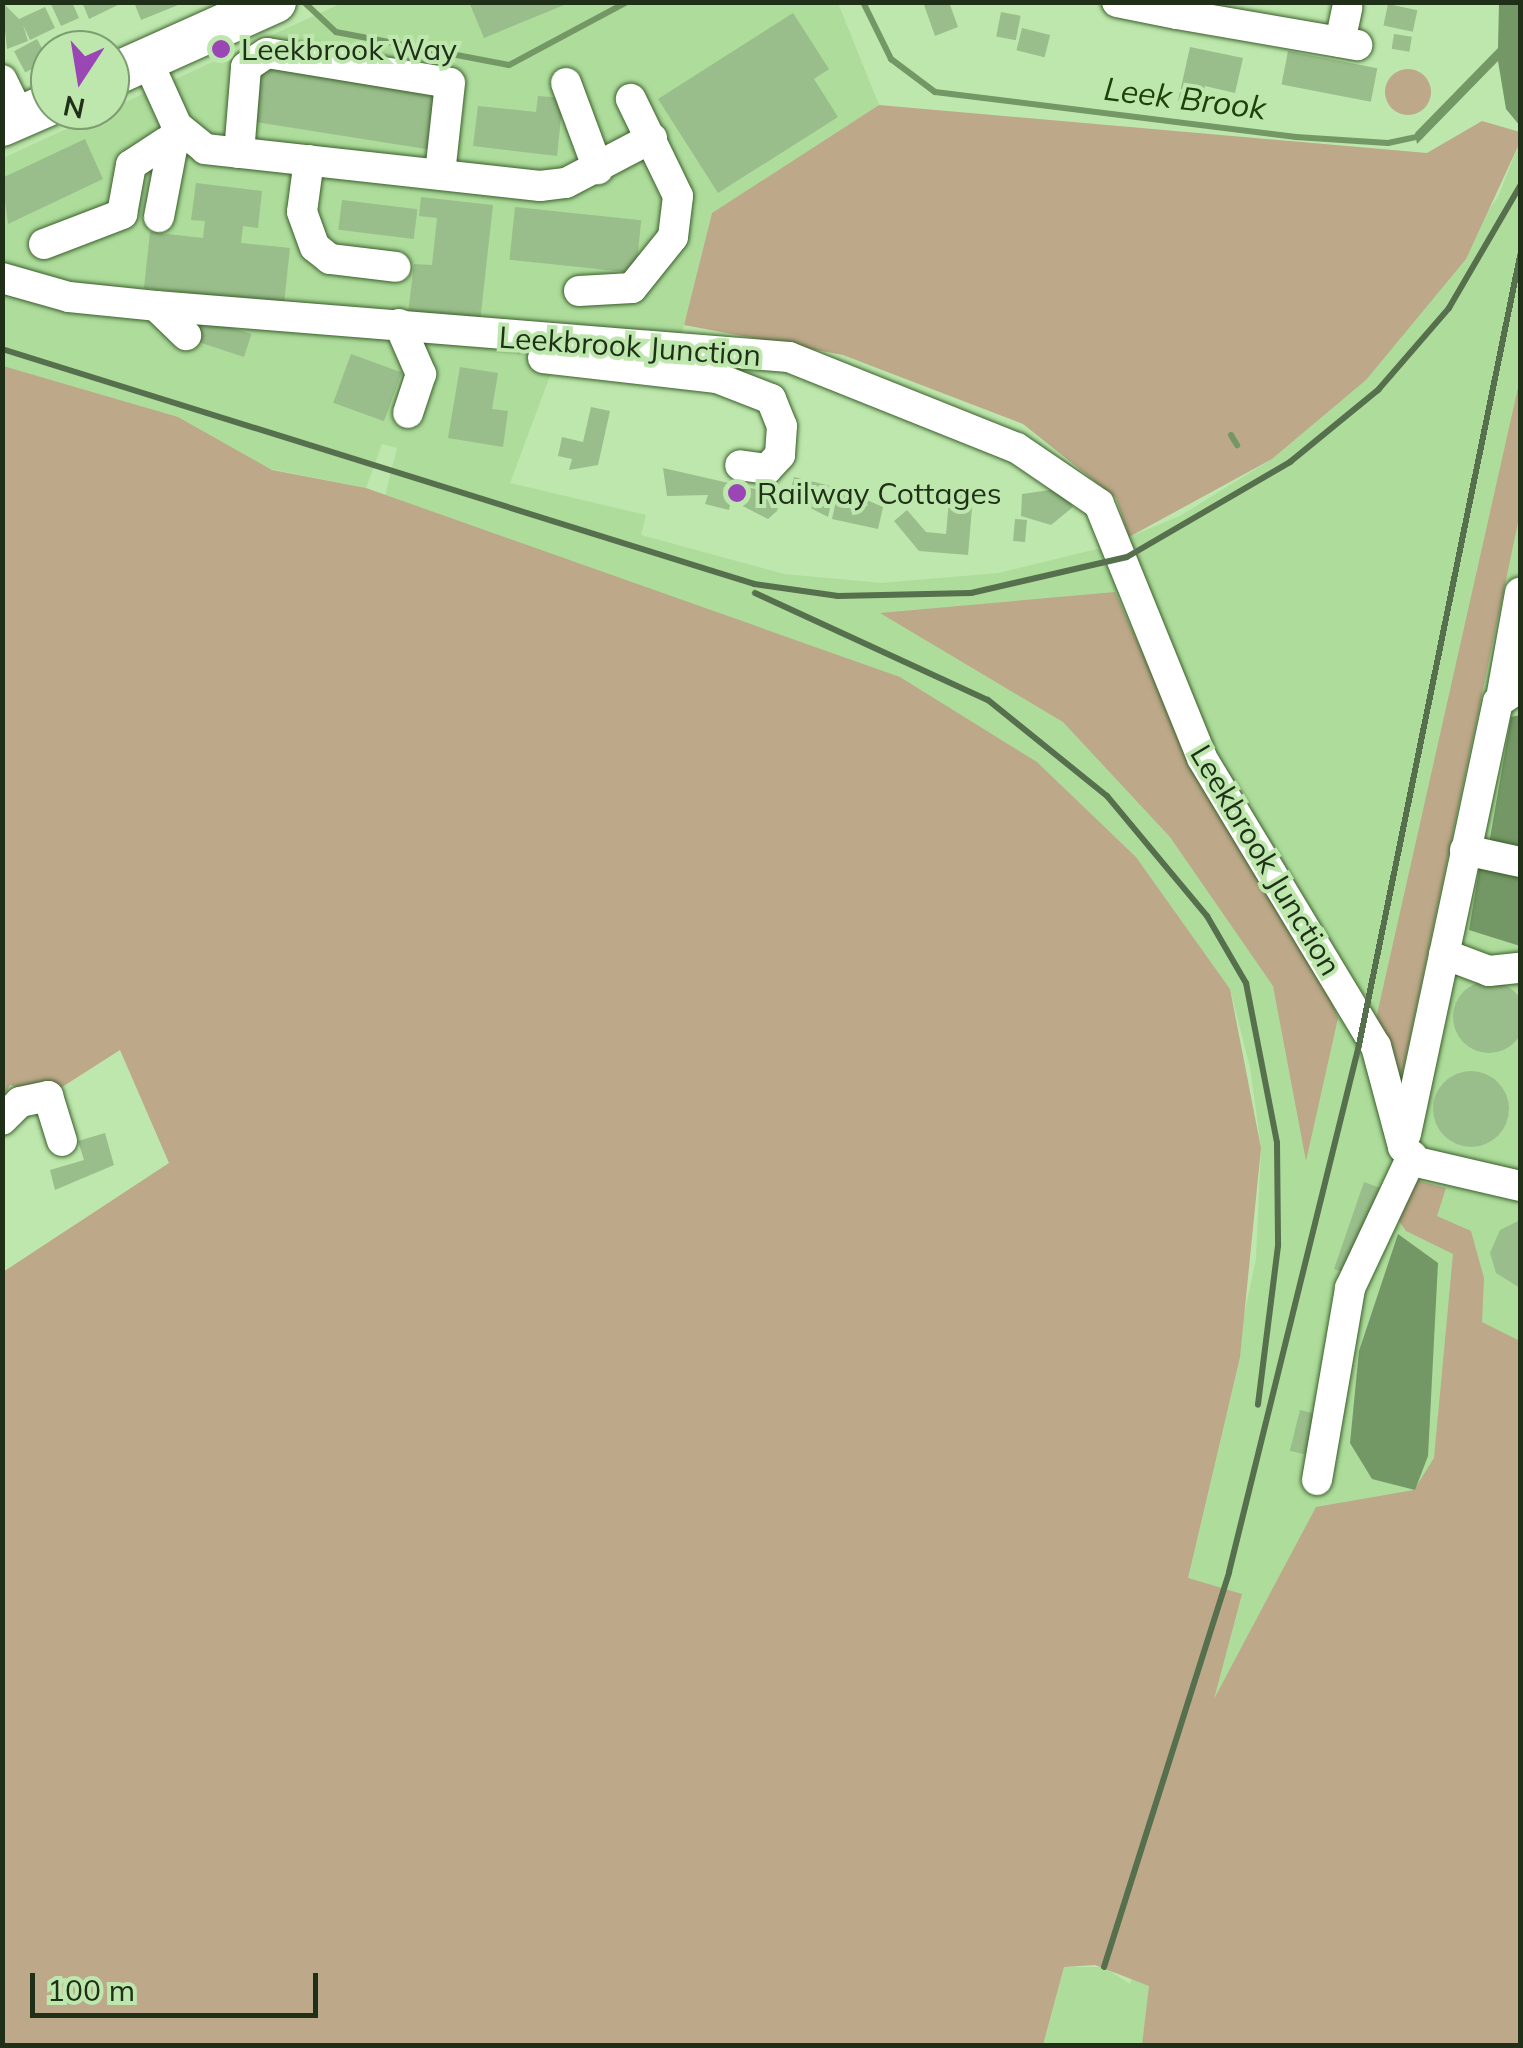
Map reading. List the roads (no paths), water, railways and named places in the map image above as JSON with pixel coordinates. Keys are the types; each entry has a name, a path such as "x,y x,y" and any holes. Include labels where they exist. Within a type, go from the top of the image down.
{"highway":[{"path":"130,67 275,2"}],"street":[{"path":"1117,2 1178,8 1349,44 1347,8"},
{"path":"240,153 246,67 267,53 450,83 440,174"},
{"path":"130,71 172,134 205,149 540,186 598,169 652,138"},
{"path":"566,82 598,169"},
{"path":"580,290 632,288 672,237 678,196 631,99"},
{"path":"159,217 172,134"},
{"path":"44,244 122,214 131,165 172,134"},
{"path":"309,160 302,212 315,247 330,259 396,267"},
{"name":"Leekbrook Junction","path":"2,278 69,298 399,324 480,336 790,357 942,411 1100,504 1202,758 1364,1024 1393,1100 1407,1151"},
{"path":"156,306 186,335"},
{"path":"399,324 421,374 408,414"},
{"path":"480,336 546,358 717,378 770,399 782,426 780,456 767,469 740,465"},
{"path":"1316,1480 1350,1288 1407,1151 1465,850 1511,690 1520,592"},
{"path":"1465,850 1520,862"},
{"path":"1444,954 1489,971 1520,968"},
{"path":"2,1120 20,1102 48,1096 62,1142"},
{"path":"1407,1151 1520,1186"}],"waterway":[{"name":"Leek Brook","path":"304,2 336,32 509,65 627,2"},
{"name":"Leek Brook","path":"863,2 891,59 935,92 1296,137 1388,143 1420,136"},
{"path":"1231,435 1237,445"}],"railway":[{"path":"2,349 754,584 838,596 971,593 1127,557 1290,462 1378,390 1449,308 1520,186"},
{"path":"1104,1967 1229,1572 1359,1045 1520,256"},
{"path":"755,593 988,700 1107,796 1207,916 1246,983 1277,1143 1278,1246 1258,1405"}],"place":[{"name":"Leekbrook Way","path":"221,49"},
{"name":"Railway Cottages","path":"737,493"}]}
